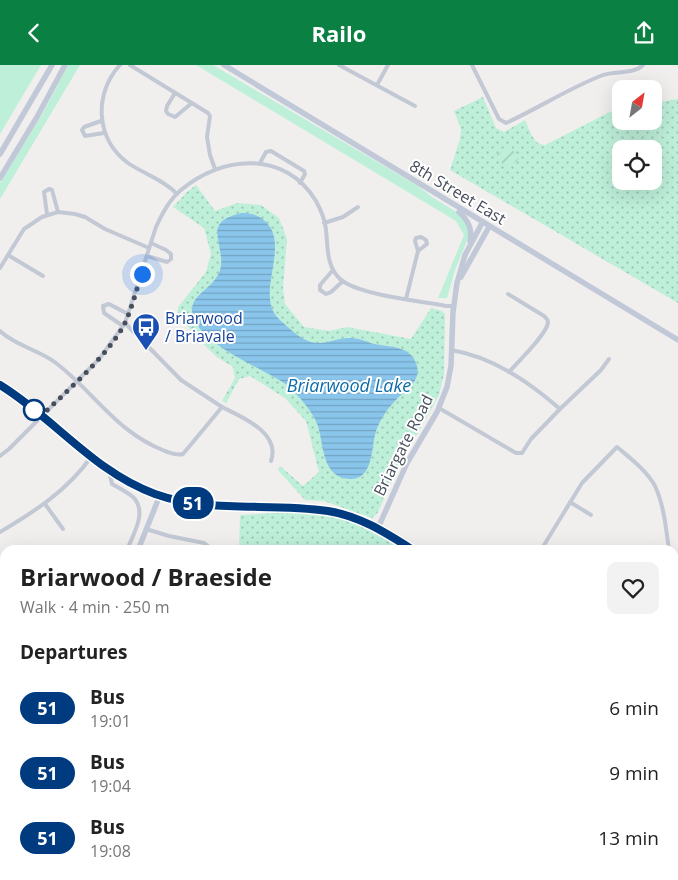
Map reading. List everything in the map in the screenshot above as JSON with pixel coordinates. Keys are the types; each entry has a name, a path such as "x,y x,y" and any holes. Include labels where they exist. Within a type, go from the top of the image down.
{"street":[{"path":"0,154 52,65"},
{"path":"0,178 37,117 65,65"},
{"path":"120,65 109,83 101,107 104,133 115,151 122,157 167,186 176,194"},
{"path":"130,65 203,109 210,116 207,137 215,169"},
{"name":"8th Street East","path":"224,65 678,341"},
{"path":"339,65 415,106"},
{"path":"377,85 388,65"},
{"path":"472,65 499,119 506,123 588,81 608,74 642,68 643,65"},
{"path":"176,93 167,106 166,111 172,117 180,114 192,103"},
{"path":"102,121 84,127 82,133 85,136 104,133"},
{"path":"260,163 266,151 271,151 304,171 305,174 300,183"},
{"path":"0,456 100,358 124,324 156,227 162,215 176,194 215,169 244,162 260,163 283,171 300,183 315,200 324,223 328,256 333,270 348,285 366,291 406,299 454,306"},
{"path":"48,214 43,196 44,191 49,189 54,193 58,212"},
{"path":"442,198 462,214 469,224 471,236 465,255"},
{"path":"324,223 343,217 358,207"},
{"path":"0,268 24,229 48,214 58,212 85,217 105,229 149,248"},
{"name":"Briargate Road","path":"378,528 407,463 439,408 450,375 457,283 465,255 482,223"},
{"name":"Briargate Road","path":"457,283 489,227"},
{"path":"147,256 166,262 170,259 171,254 166,249 151,243"},
{"path":"406,299 418,251"},
{"path":"8,255 44,275"},
{"path":"333,270 320,285 320,290 326,294 343,281"},
{"path":"508,294 546,317 548,321 541,336 509,372"},
{"path":"128,314 109,304 104,306 104,313 124,324 181,380 222,407 257,426 268,439 273,455 271,461"},
{"path":"0,331 12,341 40,353 55,362 114,419 130,432 160,449 180,455 183,454 222,407"},
{"path":"451,350 466,353 509,372 536,388 560,409"},
{"path":"439,408 516,453 522,453 531,439 602,370 609,359"},
{"path":"0,385 109,471 138,487 160,495 214,507 329,511 378,528 405,545"},
{"path":"544,545 582,483 617,447 645,473 654,485 659,498 669,545"},
{"path":"0,532 45,504 91,457"},
{"path":"109,471 112,484 133,497 139,509 139,519 129,545"},
{"path":"140,545 160,495"},
{"path":"570,502 591,515"},
{"path":"45,504 63,529"},
{"path":"146,529 178,539 207,545"}],"green space":[{"path":"0,65 41,65 0,134"},
{"path":"68,65 80,65 0,199 0,183 43,113"},
{"path":"196,65 213,65 418,186 458,213 467,223 469,236 455,270 447,298 438,298 464,235 456,221"},
{"path":"483,97 496,128 504,132 525,120 535,140 545,145 612,111 612,130 662,130 662,102 678,99 678,303 450,170 460,139 461,129 454,111"},
{"path":"511,146 518,160 505,168 497,155"},
{"path":"196,185 215,211 237,203 261,205 279,218 287,239 283,288 285,304 304,327 329,331 347,327 411,339 431,308 442,311 445,314 444,374 439,395 397,470 377,514 372,518 324,501 305,500 278,470 280,466 303,486 319,472 306,421 285,398 250,376 239,379 226,403 222,401 235,378 233,367 217,357 202,343 178,315 178,307 206,272 211,254 204,228 173,207"},
{"path":"297,513 330,516 364,527 395,545 239,545 240,515"}],"water":[{"name":"Briarwood Lake","path":"241,213 258,216 266,222 273,232 275,243 270,295 271,307 277,317 292,331 314,343 351,338 360,339 406,351 414,359 418,371 415,381 392,404 382,419 376,431 370,461 363,474 358,478 341,477 329,467 323,451 318,426 312,414 287,385 217,344 196,323 192,311 193,304 218,276 221,268 217,236 219,225 223,220"}],"bus line":[{"name":"51","path":"0,385 9,390 109,471 154,494 214,507 329,511 372,525 405,545"}],"place":[{"name":"Briarwood / Briavale","path":"146,351"}],"route":[{"path":"34,410 41,416 100,358 124,326 142,274"}]}
